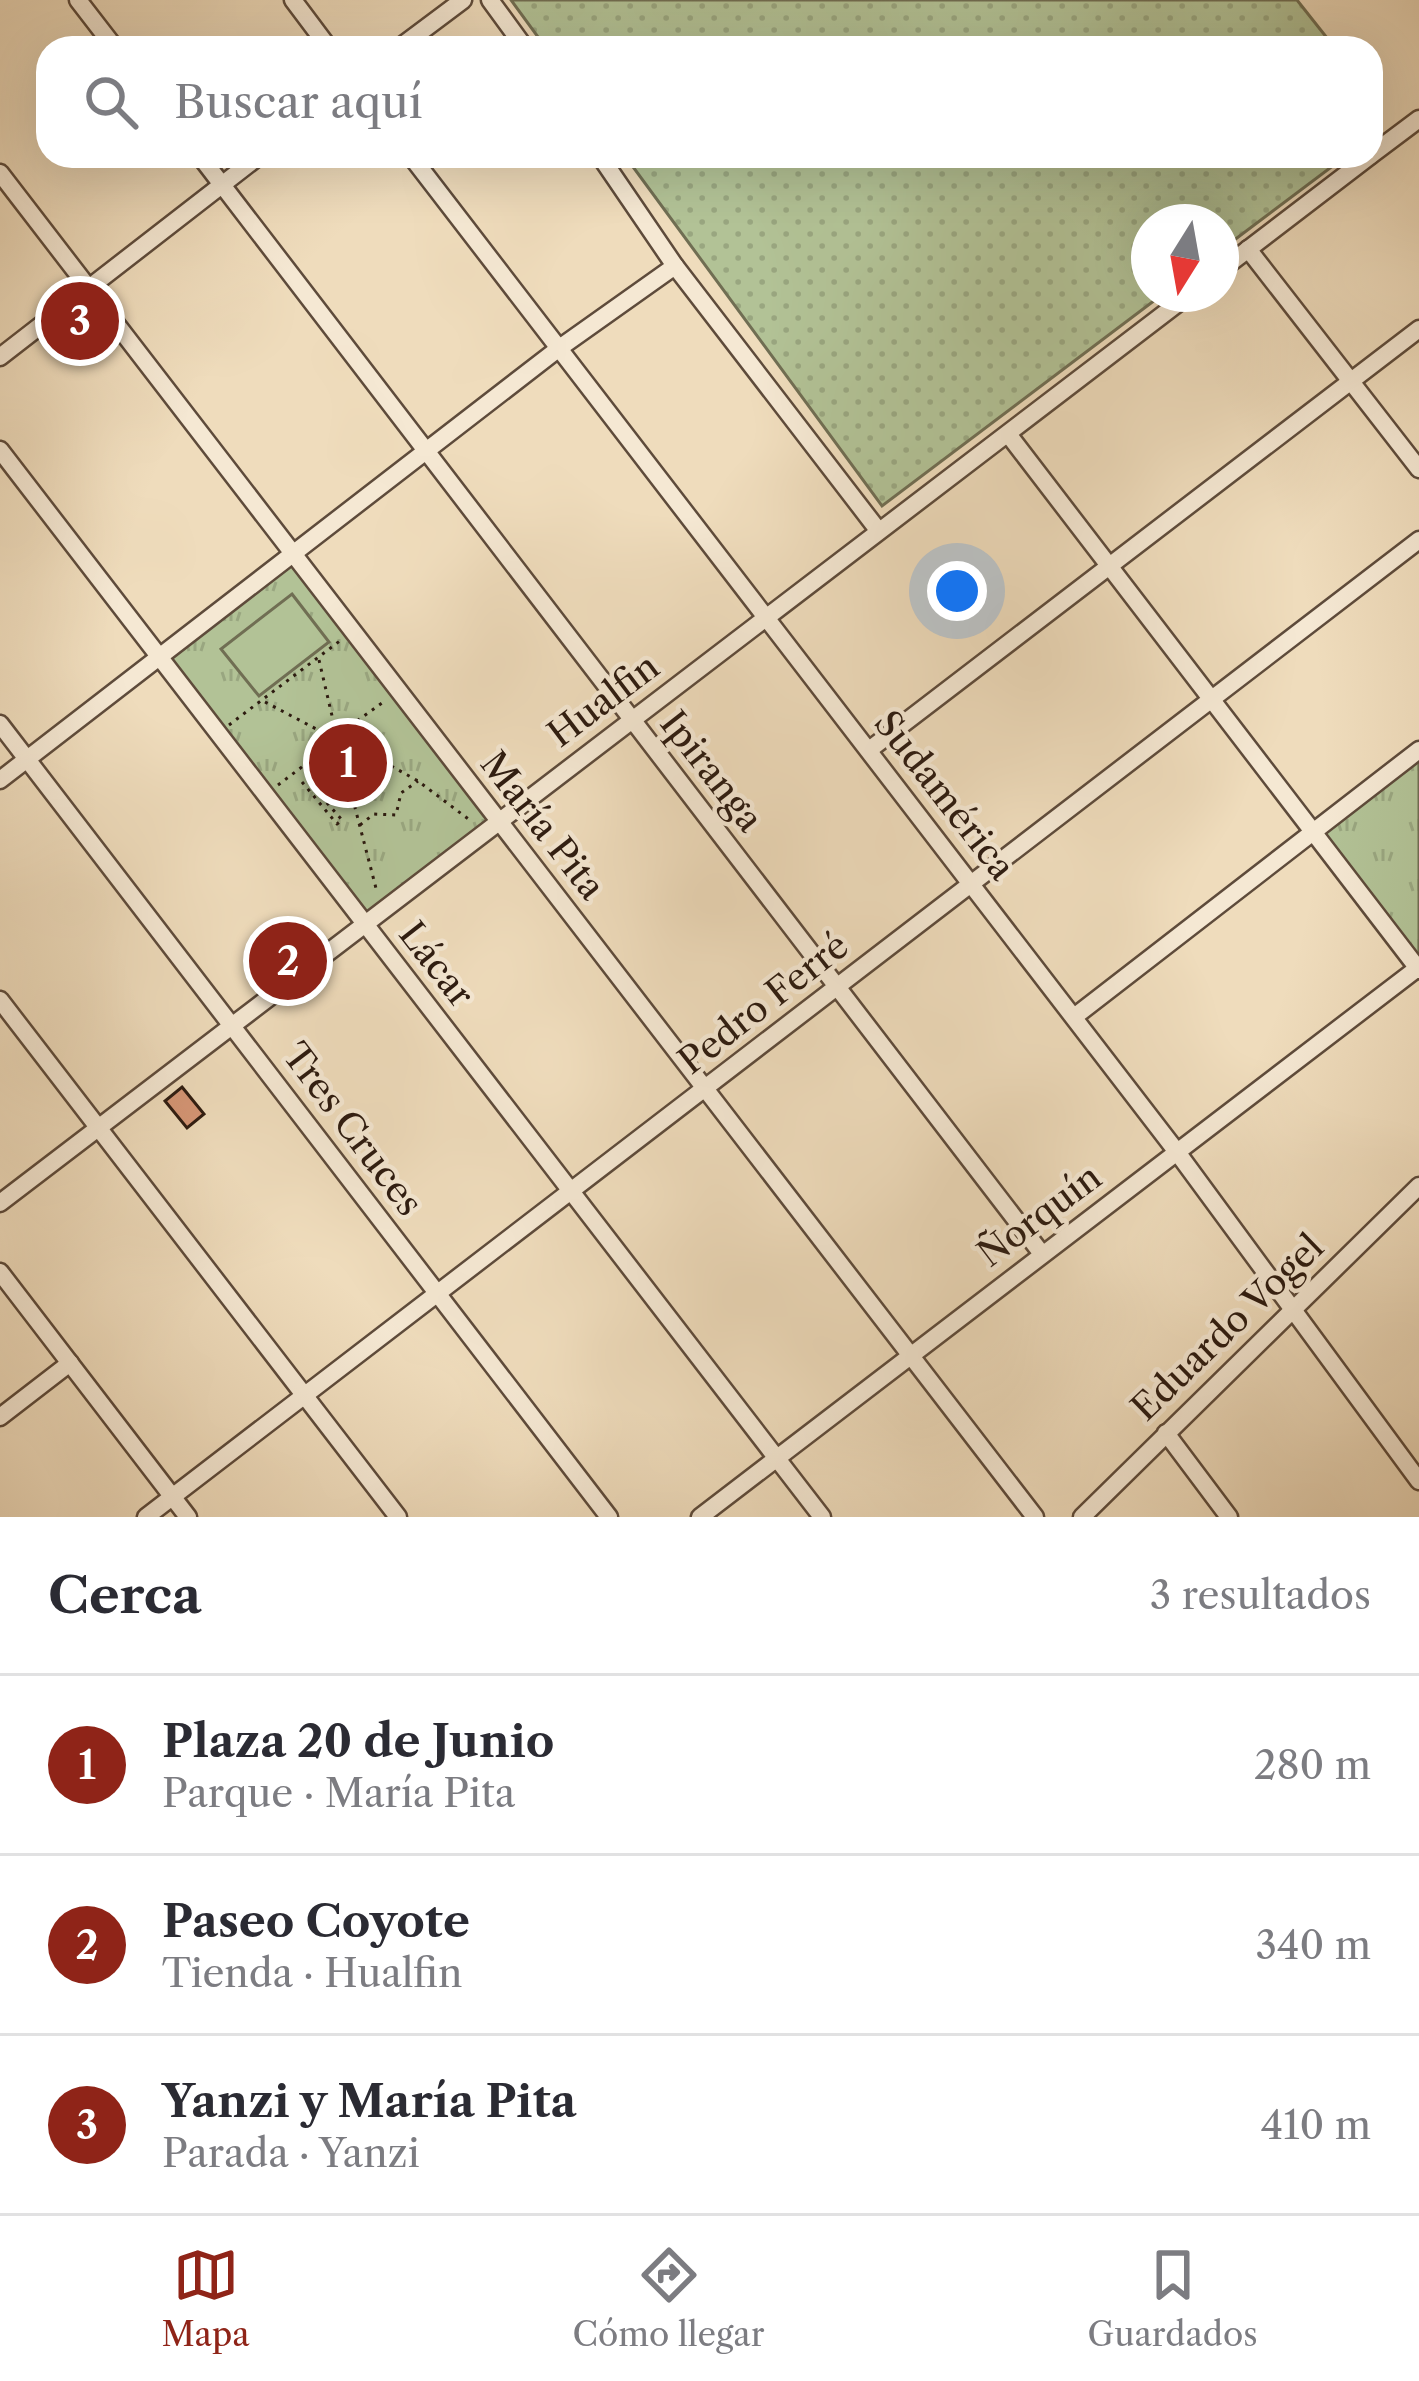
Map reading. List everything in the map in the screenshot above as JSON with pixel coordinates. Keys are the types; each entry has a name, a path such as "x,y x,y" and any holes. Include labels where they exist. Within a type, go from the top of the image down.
{"street":[{"path":"78,0 106,36"},
{"path":"293,0 320,36"},
{"path":"415,36 463,0"},
{"path":"490,0 516,36"},
{"path":"1383,146 1419,118"},
{"name":"Ipiranga","path":"209,168 1042,1254"},
{"path":"0,357 243,168"},
{"name":"Sudamérica","path":"420,168 1177,1152 1419,1481"},
{"path":"608,168 675,266 878,530"},
{"path":"1239,256 1354,168"},
{"name":"María Pita","path":"0,173 398,692 491,825 704,1090 1035,1517"},
{"path":"1248,249 1419,469"},
{"path":"0,779 558,349 675,266"},
{"name":"Hualfin","path":"0,1203 1167,312"},
{"path":"868,750 1419,329"},
{"path":"1008,434 1418,968"},
{"name":"Lácar","path":"0,450 822,1517"},
{"name":"Pedro Ferré","path":"146,1517 1419,540"},
{"name":"Tres Cruces","path":"0,724 609,1517"},
{"path":"1074,1017 1419,750"},
{"name":"Ñorquín","path":"700,1517 1418,968"},
{"path":"0,1000 398,1517"},
{"name":"Eduardo Vogel","path":"1082,1517 1419,1186"},
{"path":"0,1272 188,1517"},
{"path":"0,1417 70,1363"},
{"path":"1166,1433 1229,1517"}],"path":[{"path":"218,733 352,632"},
{"path":"319,658 333,722"},
{"path":"348,727 398,692"},
{"path":"263,701 322,731"},
{"path":"320,718 326,725"},
{"path":"325,750 322,731 326,725 333,722 348,727"},
{"path":"348,727 352,744 491,825"},
{"path":"341,754 352,744"},
{"path":"325,750 341,754"},
{"path":"271,799 325,750"},
{"path":"341,754 382,909"},
{"path":"271,799 306,779"},
{"path":"306,779 342,820 337,824 306,779"},
{"path":"358,826 376,813 396,815 400,794 418,781"}],"green space":[{"path":"511,0 1297,0 1326,36 537,36"},
{"path":"634,168 1330,168 1239,236 1239,204 1131,204 1131,312 1139,312 882,506"},
{"path":"293,553 499,820 363,923 159,655"},
{"path":"292,594 329,642 259,696 221,649"},
{"path":"1419,750 1419,967 1313,831"}],"building":[{"path":"182,1087 204,1114 187,1128 165,1101"}],"place":[{"name":"Yanzi y María Pita","path":"80,321"},
{"name":"Plaza 20 de Junio","path":"348,763"},
{"name":"Paseo Coyote","path":"288,961"}]}
